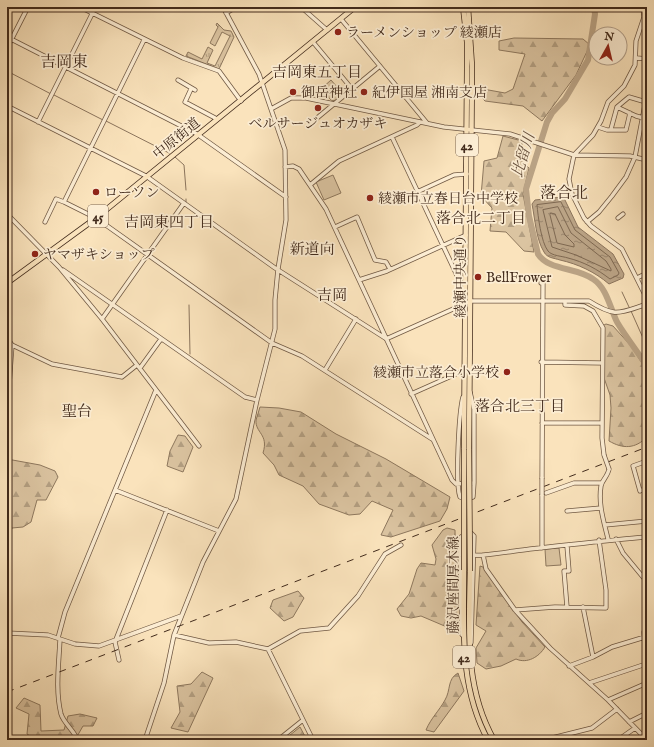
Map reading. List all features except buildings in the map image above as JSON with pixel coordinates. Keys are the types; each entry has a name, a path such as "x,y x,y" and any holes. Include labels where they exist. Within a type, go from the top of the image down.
{"main road":[{"name":"中原街道","path":"7,282 47,255 96,218 197,134 263,84 356,7"},
{"name":"綾瀬中央通り","path":"463,7 467,42 470,130 467,174 466,235 466,284 468,302 465,370 467,392"},
{"name":"綾瀬中央通り","path":"466,449 471,36 468,7"},
{"name":"藤沢座間厚木線","path":"466,449 469,658 475,696 483,719 494,740"},
{"name":"藤沢座間厚木線","path":"467,571 464,646 467,677 471,698 479,721 488,740"}],"street":[{"path":"7,48 28,7"},
{"path":"145,740 164,683 174,635 181,616 203,562 238,491 257,400 272,343 276,321 275,300 278,269 286,220 283,144 263,84 223,7"},
{"path":"226,13 236,7"},
{"path":"301,7 327,30"},
{"path":"82,8 144,40 195,63 219,71 241,100"},
{"path":"644,8 643,22 636,43 637,58 624,86 608,102 598,127 590,139 574,155 570,167 569,183 572,194 587,222 622,249 647,299"},
{"path":"38,122 92,14"},
{"path":"341,19 427,124"},
{"path":"7,37 197,134 286,197"},
{"path":"64,202 144,40"},
{"path":"313,42 352,89"},
{"path":"637,58 647,59"},
{"path":"311,123 380,66"},
{"path":"178,80 193,89 185,102 217,119"},
{"path":"587,222 599,212 612,196 626,177 636,157 645,118 647,94"},
{"path":"271,109 291,98 299,97 335,103 427,124 510,134 574,155 636,157 647,160"},
{"path":"611,130 617,107 629,97 646,102"},
{"path":"7,106 146,176 278,269 386,339"},
{"path":"617,107 630,114 645,118"},
{"path":"598,127 611,130 626,130 630,114"},
{"path":"310,185 339,160 392,137 417,125 420,122"},
{"path":"392,137 461,284 466,284"},
{"path":"285,167 293,166 299,169 326,209 452,480 454,483 459,484 474,483"},
{"path":"417,192 454,175 467,174"},
{"path":"45,222 56,199 96,218 147,256 272,343 302,356 432,439"},
{"path":"102,319 184,203"},
{"path":"7,214 59,267 102,319 199,446"},
{"path":"618,218 623,214"},
{"path":"334,227 357,217 375,260 386,262 390,269"},
{"path":"359,280 390,269 466,235"},
{"path":"59,267 244,397 257,400"},
{"path":"637,278 647,273"},
{"path":"541,283 543,283 541,362 542,478 544,494 542,548"},
{"path":"565,301 565,304 584,306 593,311 599,319 603,330 602,423 604,455 609,469 601,483 601,508 608,539"},
{"path":"386,339 468,302 589,302 610,313 647,304"},
{"path":"325,370 356,319"},
{"path":"7,338 12,345 52,364 122,377 138,367 161,339"},
{"path":"7,414 12,345"},
{"path":"541,362 602,362"},
{"path":"411,394 465,370"},
{"path":"77,740 77,736 66,725 60,703 59,638 64,616 156,390"},
{"path":"467,392 473,399 474,423 474,495 470,499 460,497 459,484 461,405 467,392"},
{"path":"542,423 602,423"},
{"path":"647,461 633,466 640,491 647,488"},
{"path":"544,494 574,483 601,483"},
{"path":"116,490 219,531"},
{"path":"567,510 601,508"},
{"path":"119,660 115,642 167,510"},
{"path":"605,525 647,521 647,517"},
{"path":"464,646 461,611 460,555 461,537 468,532 474,536 473,630 469,658"},
{"path":"454,554 483,555 566,546 608,539 647,537"},
{"path":"616,539 623,553 647,582"},
{"path":"515,610 567,607 606,608 605,585 599,540"},
{"path":"174,635 209,643 236,642 268,650 300,631 331,627 362,591 385,554 401,546"},
{"path":"566,546 569,571 564,571 567,607"},
{"path":"483,555 486,569 515,610 550,648 608,700 647,740"},
{"path":"583,607 592,657"},
{"path":"7,633 48,635 75,644 99,646 115,642 181,616"},
{"path":"647,623 644,632 647,678"},
{"path":"569,666 612,647 645,637"},
{"path":"268,650 313,740"},
{"path":"589,683 646,664"},
{"path":"608,700 647,683"},
{"path":"544,740 558,735 592,728 617,709"},
{"path":"629,722 647,713"},
{"path":"278,740 303,720"},
{"path":"618,740 635,728"},
{"path":"558,735 562,740"}],"green space":[{"path":"217,23 224,30 231,31 234,37 219,69 186,56 188,52 202,59 208,47 213,50 207,63 215,66 230,36 222,32 215,46 210,43 218,27 216,25"},
{"path":"514,38 583,39 588,43 588,49 576,75 542,121 523,106 485,101 480,96 483,89 505,93 513,89 525,54 499,50 499,41"},
{"path":"331,80 343,94 335,101 331,100 321,89"},
{"path":"503,136 522,141 522,162 529,168 523,194 534,252 524,251 506,232 490,231 492,208 481,196 484,161 497,158"},
{"path":"333,175 341,193 324,200 316,182"},
{"path":"606,324 613,326 631,346 647,371 647,437 633,446 614,444 609,441 611,408 610,395 603,375 602,326"},
{"path":"260,407 279,408 301,412 336,434 386,459 450,497 447,509 440,521 391,537 381,535 393,510 372,501 360,514 349,515 319,504 303,486 279,475 274,465 263,453 264,442 256,424"},
{"path":"178,435 185,436 193,447 183,472 167,466 170,451"},
{"path":"7,459 40,465 55,471 58,477 46,500 37,500 31,522 23,527 12,528 7,541"},
{"path":"447,528 455,530 457,629 454,630 421,616 411,618 401,616 397,609 409,594 417,569 421,563 435,565 436,559 432,545 443,530"},
{"path":"559,548 561,565 546,566 545,549"},
{"path":"480,566 483,567 522,622 545,647 536,657 524,661 516,659 501,666 486,669 477,663 476,648 486,631 476,625"},
{"path":"298,591 304,598 293,617 284,621 270,608 273,600"},
{"path":"202,672 213,678 188,732 171,728 180,712 177,686 191,684"},
{"path":"458,673 464,691 434,732 426,730 447,696 452,678"},
{"path":"24,698 40,705 41,731 64,730 68,716 80,714 97,718 93,726 83,726 75,740 36,740 27,734 29,714 16,708"},
{"path":"300,727 307,740 284,740"}],"water":[{"path":"564,198 578,227 613,254 624,274 623,278 609,284 586,269 551,258 545,254 537,235 532,204 535,200"}],"waterway":[{"name":"比留川","path":"594,7 595,14 588,60 565,99 552,113 547,122 526,189 529,216 538,254 549,263 579,272 598,283 608,299 617,322 647,366"},
{"path":"7,71 51,94"},
{"path":"54,95 103,120"},
{"path":"106,121 169,153"},
{"path":"175,157 184,165 186,190"},
{"path":"622,292 629,307"},
{"path":"189,305 190,354"},
{"path":"631,311 647,347"},
{"path":"179,740 183,737 190,740"}],"railway":[{"path":"7,692 647,447"}],"place":[{"name":"ラーメンショップ 綾瀬店","path":"338,32"},
{"name":"御岳神社","path":"293,92"},
{"name":"紀伊国屋 湘南支店","path":"364,92"},
{"name":"ベルサージュオカザキ","path":"318,108"},
{"name":"ローソン","path":"96,192"},
{"name":"綾瀬市立春日台中学校","path":"370,198"},
{"name":"ヤマザキショップ","path":"35,254"},
{"name":"BellFrower","path":"478,277"},
{"name":"綾瀬市立落合小学校","path":"507,372"}],"district":[{"name":"吉岡東","path":"64,61"},
{"name":"吉岡東五丁目","path":"317,72"},
{"name":"落合北","path":"564,192"},
{"name":"落合北二丁目","path":"481,218"},
{"name":"吉岡東四丁目","path":"169,222"},
{"name":"新道向","path":"312,249"},
{"name":"吉岡","path":"332,295"},
{"name":"落合北三丁目","path":"520,406"},
{"name":"聖台","path":"77,411"}]}
